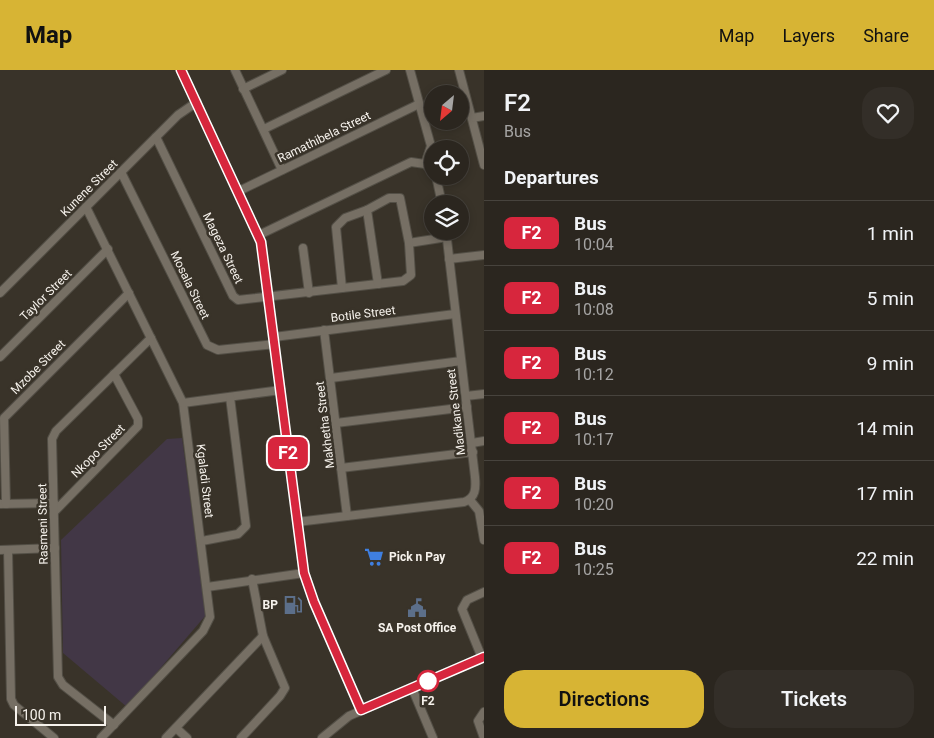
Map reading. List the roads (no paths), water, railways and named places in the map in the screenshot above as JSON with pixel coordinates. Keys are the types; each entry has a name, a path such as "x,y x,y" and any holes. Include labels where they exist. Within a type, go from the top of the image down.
{"street":[{"path":"181,70 259,235 269,297 304,573 314,602 361,710"},
{"path":"235,70 282,170"},
{"path":"244,89 282,70"},
{"path":"264,129 386,70"},
{"path":"410,70 429,140"},
{"path":"459,70 484,165"},
{"name":"Kunene Street","path":"0,293 156,137 183,111 197,102"},
{"name":"Ramathibela Street","path":"239,191 419,104"},
{"path":"472,118 484,116"},
{"name":"Mageza Street","path":"156,137 233,296 241,300 378,284 410,278 409,243 400,198 389,198 367,210 345,218 336,227 342,288"},
{"path":"259,235 411,162 424,164"},
{"name":"Mosala Street","path":"122,172 207,345 218,350 274,340"},
{"name":"Kgaladi Street","path":"86,207 183,403 210,616 209,624 101,738"},
{"path":"367,210 378,284"},
{"path":"409,243 424,239"},
{"name":"Madikane Street","path":"447,240 473,452 475,490 470,500"},
{"path":"303,248 309,292"},
{"name":"Taylor Street","path":"0,357 108,249"},
{"path":"449,258 484,255"},
{"name":"Mzobe Street","path":"3,504 4,418 129,293"},
{"name":"Botile Street","path":"274,340 324,330 455,314"},
{"name":"Makhetha Street","path":"324,330 347,516"},
{"name":"Rasmeni Street","path":"114,725 59,680 53,434 151,338"},
{"path":"331,378 462,361"},
{"name":"Nkopo Street","path":"54,507 138,426 138,419 114,374"},
{"path":"183,403 281,390"},
{"path":"466,396 484,394"},
{"path":"202,541 238,534 246,526 230,396"},
{"path":"336,423 467,406"},
{"path":"472,443 484,441"},
{"path":"341,468 473,452"},
{"path":"297,522 470,500 479,511 484,540"},
{"path":"3,504 54,507"},
{"path":"54,738 16,706 11,699 4,550 55,548"},
{"path":"207,587 304,573"},
{"path":"241,738 280,696 285,688 263,636 252,579"},
{"path":"322,738 343,719 361,710 483,658 462,609 466,601 484,592"},
{"path":"166,738 263,636"},
{"path":"412,688 431,737"},
{"path":"484,712 478,721 484,738"},
{"path":"176,728 187,738"}],"place":[{"name":"Pick n Pay","path":"374,557"},
{"name":"BP","path":"293,605"},
{"name":"SA Post Office","path":"417,608"},
{"name":"F2","path":"428,681"}]}
